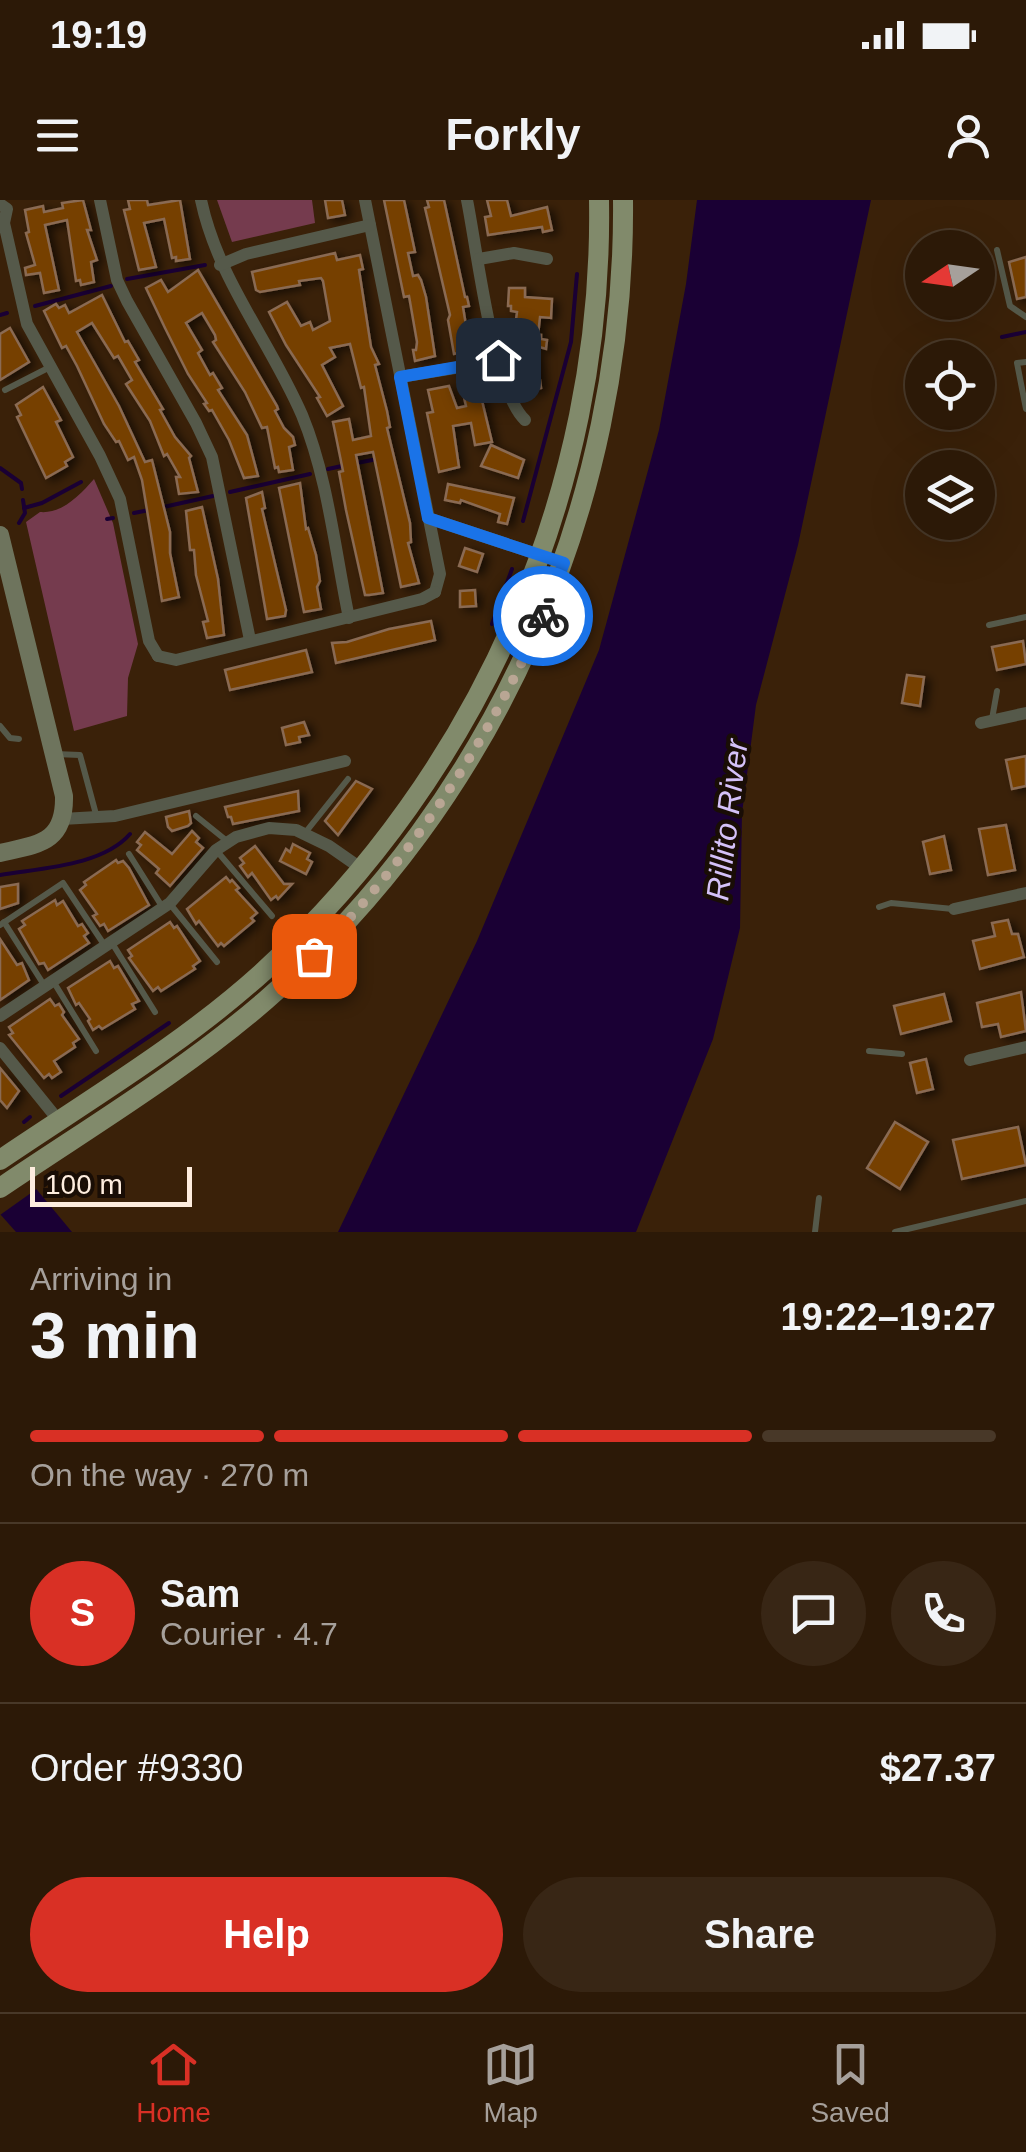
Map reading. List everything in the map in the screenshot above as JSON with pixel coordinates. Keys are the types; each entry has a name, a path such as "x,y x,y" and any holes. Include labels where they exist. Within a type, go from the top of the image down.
{"main road":[{"path":"4,1157 208,1017 292,944 362,870 420,792 472,710 514,624 541,555 566,469 587,375 598,270 599,200"},
{"path":"0,1188 223,1036 299,970 352,917 430,819 501,704 528,650 579,515 605,407 618,308 623,200"},
{"path":"208,1017 223,1036"}],"street":[{"path":"100,200 126,302 212,457 250,640"},
{"path":"201,200 220,265 305,424 319,470 349,618"},
{"path":"7,204 3,218 5,250 27,324 106,466 120,499 149,641 157,659 176,660 438,594 440,574 365,200"},
{"path":"467,200 498,360 508,394 526,420"},
{"path":"220,265 246,254 370,226"},
{"path":"479,259 514,254 547,259"},
{"path":"400,377 498,360"},
{"path":"428,518 564,563"},
{"path":"0,535 64,796 61,824 48,840 0,853"},
{"path":"986,722 1026,712"},
{"path":"61,824 344,761"},
{"path":"0,1016 166,906 222,846 269,828 304,833 362,870"},
{"path":"954,909 1026,893"},
{"path":"970,1060 1026,1047"},
{"path":"0,1048 59,1122"}],"lane":[{"path":"997,250 1010,306 1026,317"},
{"path":"1026,362 1017,364 1026,410"},
{"path":"5,390 50,367"},
{"path":"990,625 1026,616"},
{"path":"986,722 997,691"},
{"path":"0,726 10,738 19,739"},
{"path":"54,754 80,755 97,818"},
{"path":"304,833 348,779"},
{"path":"196,816 272,916"},
{"path":"129,854 166,906 217,962"},
{"path":"96,1051 2,923 63,883 155,1012"},
{"path":"880,906 954,909"},
{"path":"869,1051 902,1054"},
{"path":"815,1232 820,1198"},
{"path":"895,1232 1026,1202"}],"shaded area":[{"path":"217,200 312,200 315,223 232,242"},
{"path":"94,479 113,523 138,644 128,678 127,716 74,731 26,522 40,512 63,507"}],"water":[{"name":"Rillito River","path":"697,200 871,200 798,545 756,705 742,813 740,928 713,1039 636,1232 338,1232 477,941 599,650 659,430"},
{"path":"33,1185 72,1232 16,1232 0,1214"}],"pier":[{"path":"0,1145 38,1188 0,1215"}],"building":[{"path":"83,200 97,260 91,262 94,282 81,285 80,280 76,281 67,220 45,225 59,290 44,293 40,273 26,275 25,268 35,265 26,233 29,232 25,210 43,206 44,212 63,208 62,203"},
{"path":"128,200 147,200 148,205 180,200 190,259 172,258 164,219 144,223 156,267 139,270 124,210 130,209"},
{"path":"325,200 342,200 345,215 328,218"},
{"path":"384,200 404,200 415,252 408,253 413,276 418,275 426,297 435,356 415,361 413,350 417,342 409,296 404,297"},
{"path":"427,200 444,200 469,306 463,307 470,350 454,354 450,315 425,208 429,207"},
{"path":"487,200 507,200 511,216 547,207 552,230 543,232 542,227 488,235 485,217 491,216"},
{"path":"335,253 337,260 360,255 371,347 379,364 375,365 410,523 408,543 419,583 401,587 373,452 356,455 383,593 369,595 365,595 346,510 333,422 349,419 353,440 371,436 364,387 361,388 350,344 330,348 335,357 322,365 343,406 327,416 317,398 320,397 269,312 287,302 301,326 310,322 313,330 330,321 323,281 299,281 300,285 260,292 252,272"},
{"path":"1026,257 1026,297 1017,299 1009,262"},
{"path":"198,270 277,406 275,411 284,428 293,437 295,445 289,447 293,470 279,472 275,468 267,427 262,428 245,392 213,342 215,335 202,313 186,323 202,350 198,353 210,375 213,373 222,388 218,390 247,435 258,476 244,478 229,440 212,410 204,404 207,403 188,374 146,288 161,280 168,292"},
{"path":"509,288 525,288 525,297 552,299 551,318 540,317 538,335 547,340 546,349 519,341 519,336 514,335 517,312 508,306"},
{"path":"102,295 125,342 139,360 135,362 163,409 160,410 191,456 198,492 179,494 176,477 180,477 167,454 164,456 150,421 126,384 132,380 118,356 114,358 92,323 77,332 145,462 152,460 170,532 179,597 162,601 142,480 134,457 128,460 119,441 104,424 77,366 66,346 62,348 44,311 56,304 59,308 65,305 69,313"},
{"path":"10,328 29,362 0,380 0,334"},
{"path":"536,351 541,388 531,390 530,381 519,378 516,353"},
{"path":"477,380 492,442 475,445 471,423 453,426 459,467 439,472 427,413 433,412 428,390 449,386 457,408 466,406 461,384"},
{"path":"43,387 61,420 56,422 73,457 65,462 67,466 46,478 17,417 21,415 16,405"},
{"path":"491,445 524,460 518,478 481,466"},
{"path":"300,483 306,529 316,555 321,609 304,612 279,488"},
{"path":"448,484 514,498 507,524 498,522 500,514 461,500 445,500"},
{"path":"262,492 262,509 286,610 285,616 267,619 246,498"},
{"path":"202,507 218,579 224,635 207,638 203,622 208,621 194,550 190,550 186,511"},
{"path":"465,548 483,554 477,572 459,566"},
{"path":"475,590 476,606 460,607 460,591"},
{"path":"431,621 435,640 336,663 332,643"},
{"path":"1023,641 1026,664 997,670 992,647"},
{"path":"306,650 312,672 230,690 225,670"},
{"path":"907,675 924,677 920,706 902,703"},
{"path":"304,722 309,735 286,745 282,728"},
{"path":"1026,756 1026,786 1012,789 1006,760"},
{"path":"356,781 372,789 338,835 325,821"},
{"path":"298,791 299,811 233,824 225,807"},
{"path":"189,811 188,826 172,831 168,827 166,817"},
{"path":"1006,825 1015,870 988,875 979,829"},
{"path":"192,831 203,848 170,886 156,873 159,869 137,850 141,845 137,842 145,832 172,854"},
{"path":"944,836 951,870 930,874 923,842"},
{"path":"293,844 310,853 307,859 312,862 306,874 280,861"},
{"path":"255,846 284,884 292,884 278,899 276,896 271,900 252,873 248,877 240,866 244,863 240,858"},
{"path":"116,860 129,868 149,905 108,931 93,916 97,914 80,890 86,885 84,882"},
{"path":"226,877 257,913 251,918 254,921 224,946 218,946 187,909"},
{"path":"18,884 18,903 0,909 0,887"},
{"path":"55,900 57,905 63,901 78,926 82,924 89,943 48,970 44,963 39,964 19,929 25,925 22,921"},
{"path":"1008,920 1012,934 1018,934 1024,957 980,969 973,941 995,936 992,923"},
{"path":"170,922 174,928 177,926 200,961 193,966 195,969 161,991 158,987 153,991 129,958 132,956 128,950"},
{"path":"0,939 17,965 22,963 29,980 0,1000"},
{"path":"110,961 114,968 118,966 139,1001 132,1004 135,1009 102,1029 99,1026 93,1030 90,1019 79,1003 76,1005 68,988"},
{"path":"1021,992 1026,1031 1001,1037 998,1024 982,1027 977,1003"},
{"path":"944,994 951,1021 901,1034 894,1006"},
{"path":"50,999 55,1006 59,1004 79,1039 73,1043 75,1047 54,1061 61,1072 44,1078 9,1035 13,1033 9,1027"},
{"path":"926,1059 933,1089 917,1093 910,1063"},
{"path":"0,1068 19,1091 7,1108 0,1100"},
{"path":"895,1122 928,1142 900,1189 867,1168"},
{"path":"1018,1127 1026,1165 962,1179 953,1140"}],"waterway":[{"path":"127,279 205,265"},
{"path":"523,521 571,342 577,274"},
{"path":"35,306 111,286"},
{"path":"0,315 7,313"},
{"path":"1002,337 1026,332"},
{"path":"357,463 377,459"},
{"path":"328,469 342,466"},
{"path":"0,468 21,483 22,489"},
{"path":"230,492 310,474"},
{"path":"24,508 81,482"},
{"path":"159,508 213,496"},
{"path":"19,523 25,513 23,500"},
{"path":"134,513 149,510"},
{"path":"107,519 113,518"},
{"path":"492,624 512,569"},
{"path":"0,875 87,859 118,845 130,834"},
{"path":"61,1096 169,1023"},
{"path":"24,1122 30,1117"}],"way so far":[{"path":"314,956 352,917 455,783 501,704 543,616"}],"route":[{"path":"498,360 400,377 428,518 564,563 543,616"}]}
